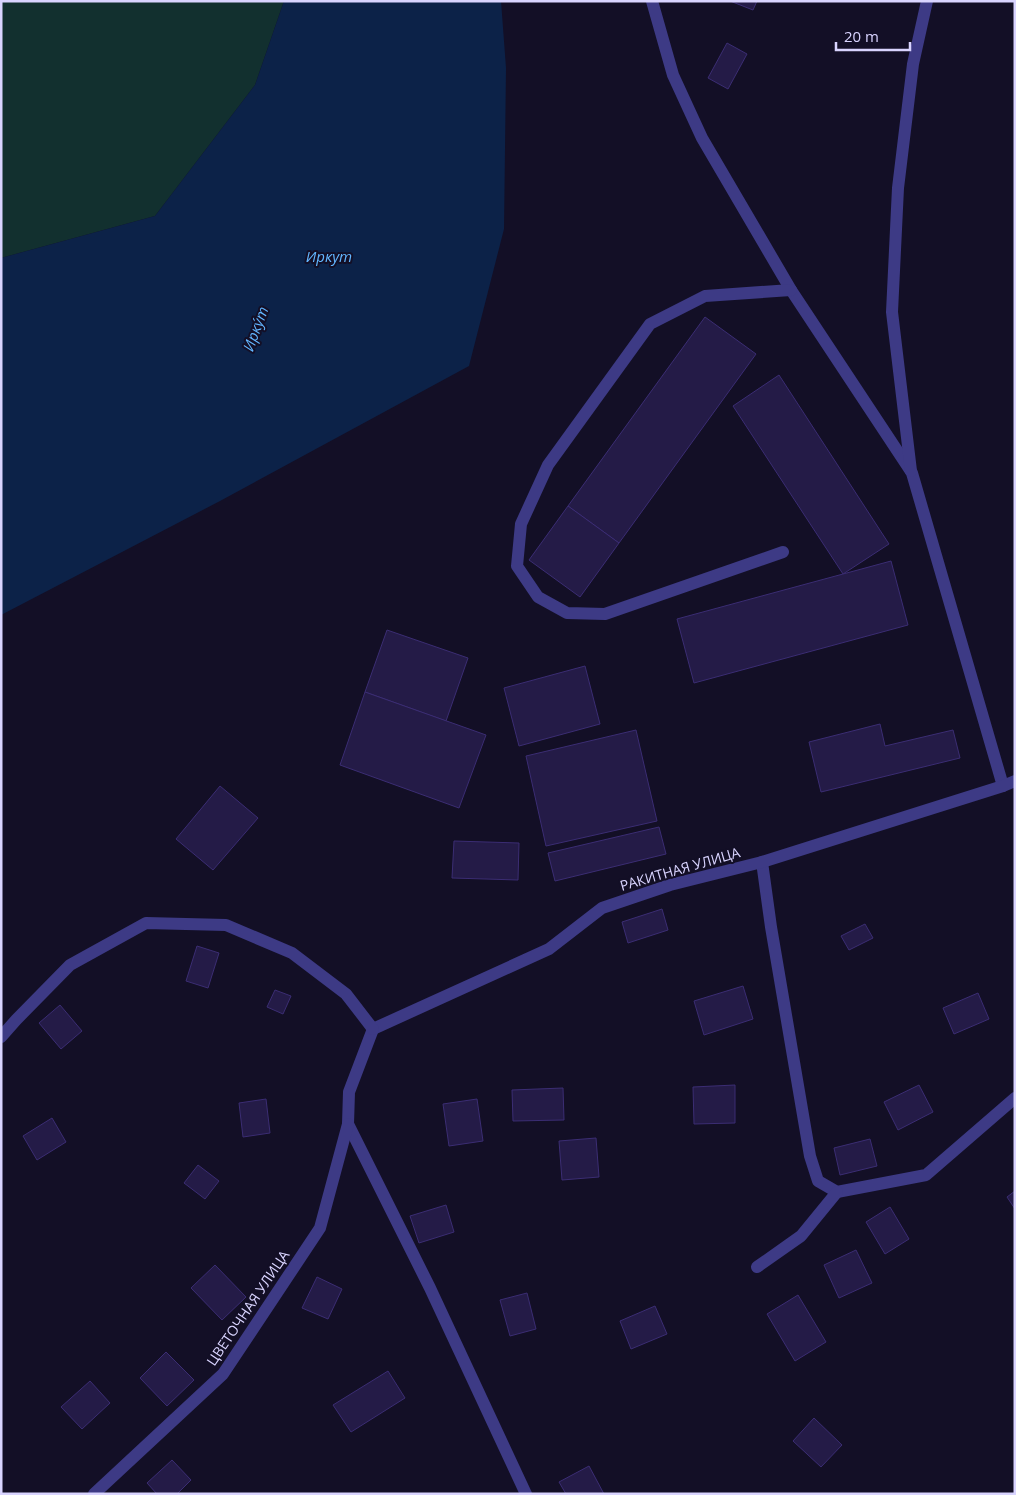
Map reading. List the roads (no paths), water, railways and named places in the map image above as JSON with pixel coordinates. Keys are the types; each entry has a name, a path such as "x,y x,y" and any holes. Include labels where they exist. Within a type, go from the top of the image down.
{"street":[{"path":"652,1 673,75 702,138 791,290 912,473"},
{"path":"928,1 913,64 898,188 892,312 912,473 1009,784"},
{"path":"783,552 605,614 567,613 538,597 517,566 520,524 548,465 650,324 705,296 791,290"},
{"name":"РАКИТНАЯ УЛИЦА","path":"373,1029 549,949 602,908 670,885 762,862 1009,784"},
{"path":"762,862 771,927 810,1156 818,1180 838,1192"},
{"path":"1,1037 70,965 146,924 226,925 292,953 346,994 373,1029"},
{"name":"ЦВЕТОЧНАЯ УЛИЦА","path":"94,1494 223,1374 320,1228 348,1124 349,1092 373,1029"},
{"path":"757,1268 801,1236 838,1192 926,1175 1015,1098"},
{"path":"348,1124 430,1288 526,1494"}],"water":[{"name":"Иркут","path":"284,1 501,1 506,68 504,229 469,366 220,501 1,615 1,258 155,216 255,85"}],"water label":[{"name":"Ирку́т","path":"256,329"}]}
